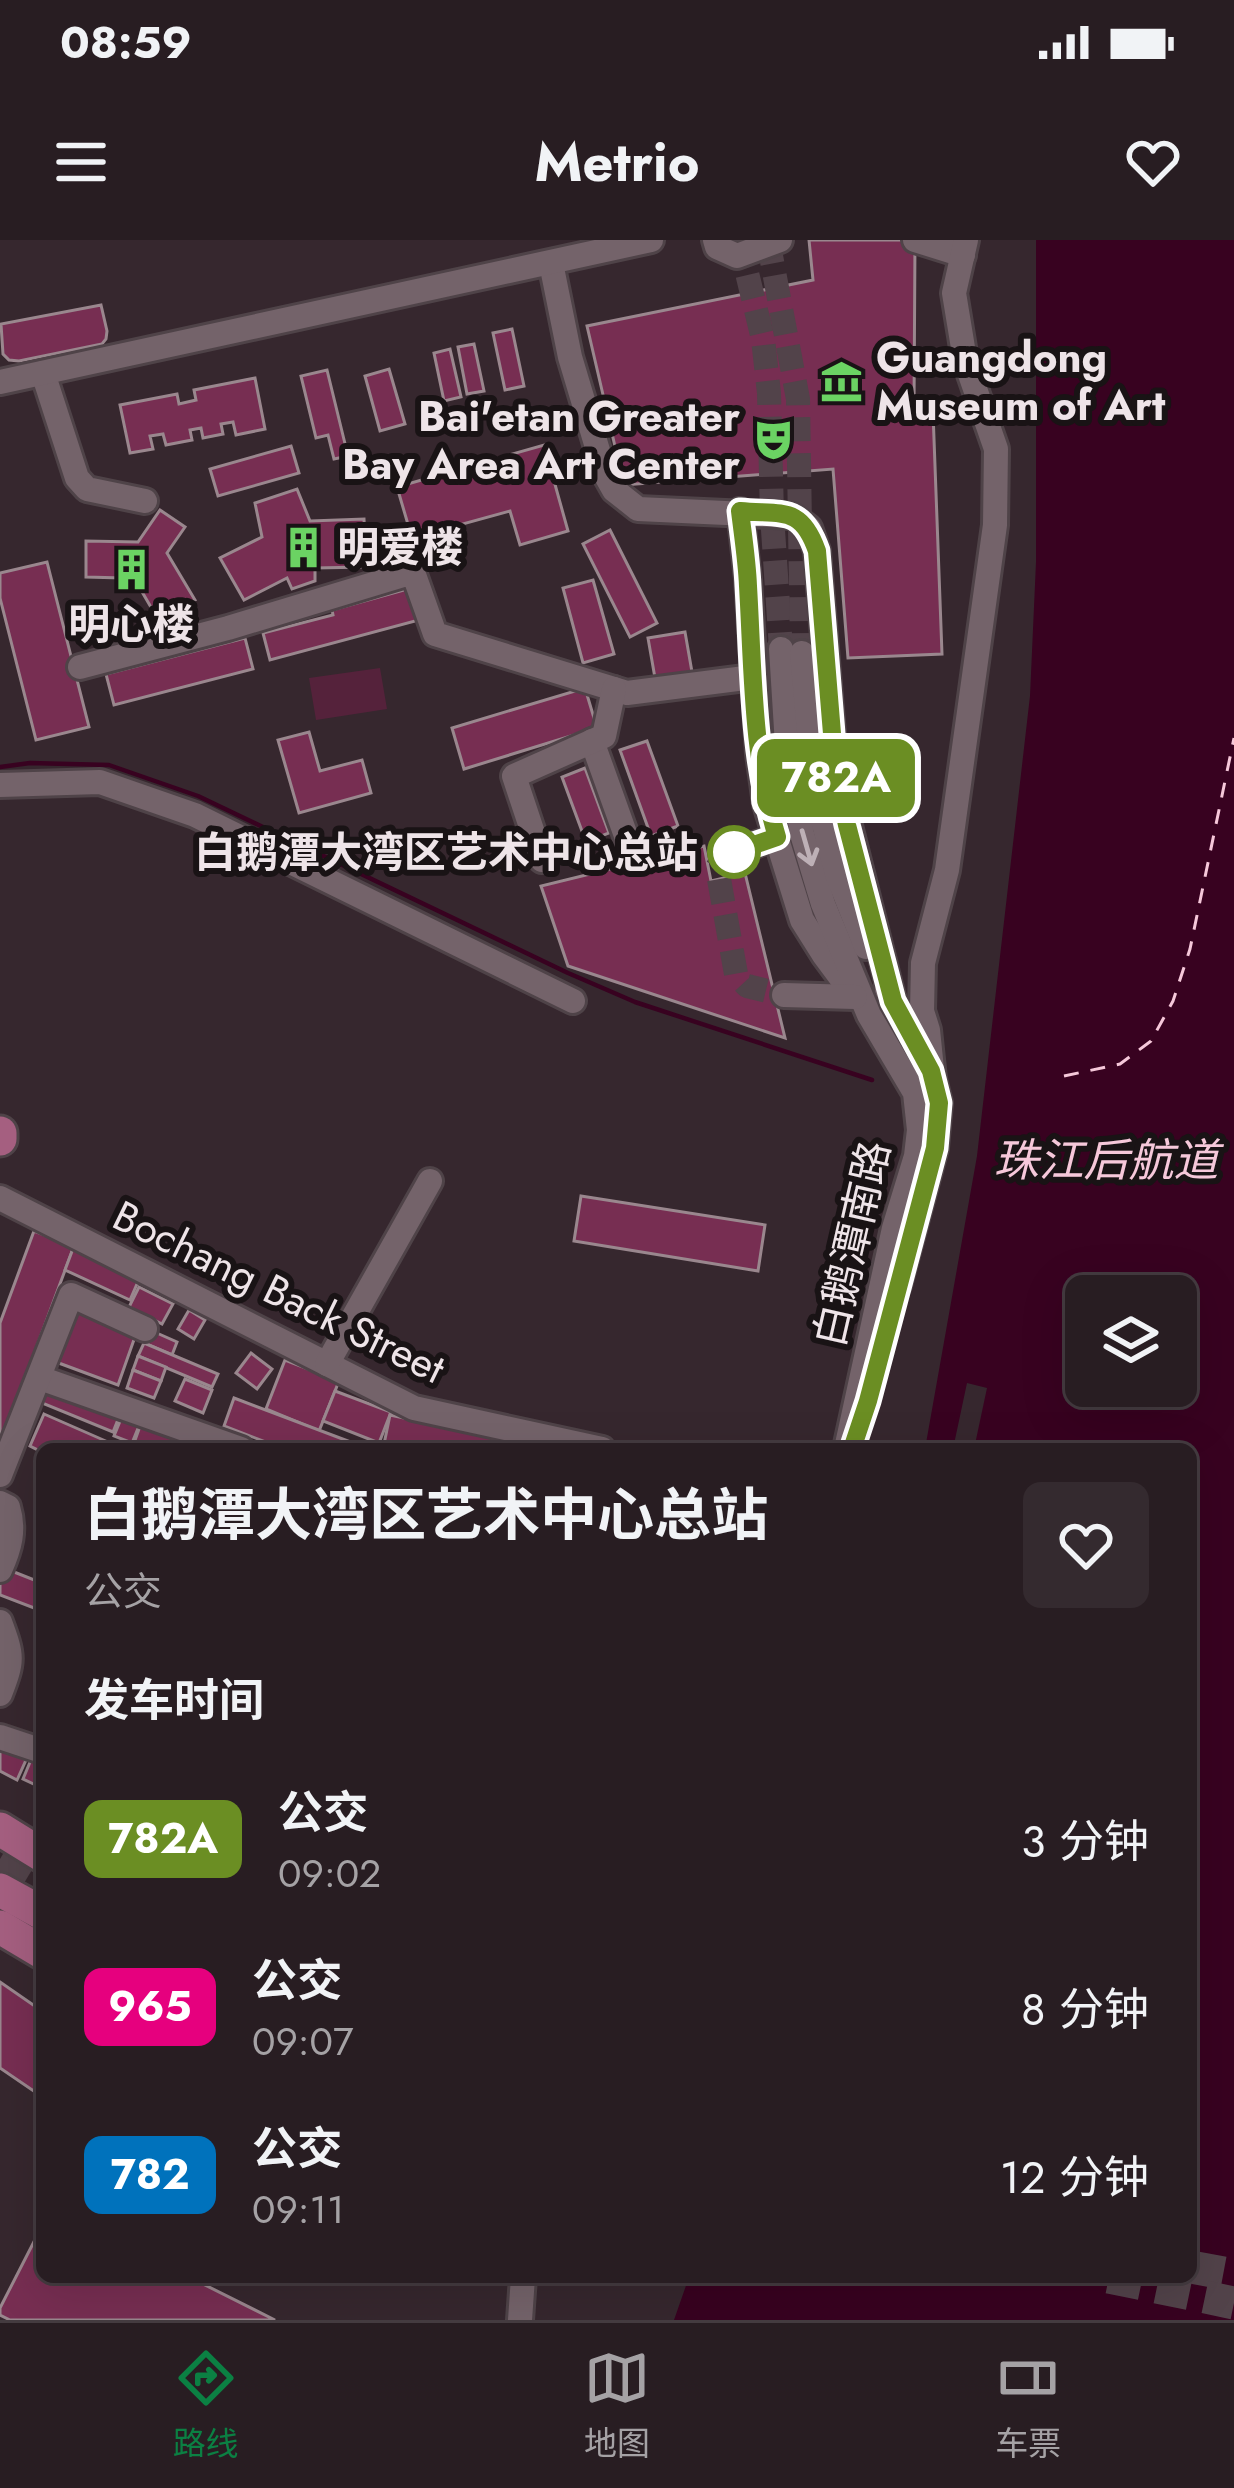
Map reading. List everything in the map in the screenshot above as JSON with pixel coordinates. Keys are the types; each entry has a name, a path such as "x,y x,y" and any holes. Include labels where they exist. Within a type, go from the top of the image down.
{"main road":[{"path":"0,1814 36,1835"},
{"path":"0,1829 36,1851"},
{"path":"0,1890 36,1910"},
{"path":"0,1927 36,1948"},
{"path":"0,1952 36,1973"}],"street":[{"path":"0,382 651,240"},
{"path":"715,240 717,247 737,256 780,240"},
{"path":"915,240 964,247 954,293 964,360 996,448 995,526 947,870 923,963 922,1012 933,1079"},
{"path":"551,263 570,357 614,490 638,509 793,516 809,528 817,551 835,770 893,1001"},
{"path":"43,373 77,478 87,489 146,501"},
{"path":"740,511 766,804 802,920 862,1006"},
{"path":"80,667 413,572 435,634 627,693 752,677"},
{"name":"白鹅潭南路","path":"850,1443 919,1130 915,1093 862,1006 802,834 787,745 791,651 814,786 837,874 859,932 933,1079 939,1103 935,1148 868,1401 851,1443"},
{"path":"542,860 514,776 604,736 614,689"},
{"path":"592,741 630,847"},
{"path":"0,785 100,782 196,814 573,1001"},
{"path":"734,852 777,837"},
{"path":"784,995 862,1006"},
{"path":"328,1364 430,1181"},
{"name":"Bochang Back Street","path":"0,1198 414,1408 574,1443"},
{"path":"0,1475 70,1295 146,1329"},
{"path":"40,1378 224,1443"},
{"path":"0,1503 8,1507 12,1522 10,1548 0,1570"},
{"path":"0,1622 11,1652 0,1694"},
{"path":"0,1737 36,1748"},
{"path":"520,2320 523,2283"}],"shaded area":[{"path":"380,668 387,709 316,720 309,678"}],"water":[{"name":"珠江后航道","path":"1036,240 1234,240 1234,2320 674,2320 687,2283 1197,2283 1197,1443 926,1443 977,1156 1030,696 1036,562"}],"pier":[{"path":"967,1383 987,1388 975,1443 954,1443"}],"building":[{"name":"Bai'etan Greater Bay Area Art Center","path":"809,240 915,240 914,409 933,412 942,654 848,658 833,469 624,485 587,326 813,280"},
{"path":"101,305 107,331 102,344 19,361 3,354 1,324"},
{"path":"512,329 524,386 505,390 493,333"},
{"path":"474,344 484,391 467,394 458,347"},
{"path":"450,349 461,397 444,401 434,353"},
{"path":"389,369 405,424 380,431 365,376"},
{"path":"327,370 348,456 334,459 328,435 316,438 301,376"},
{"path":"255,378 265,429 236,435 233,422 221,424 223,434 203,438 201,428 190,430 192,440 166,445 163,434 150,436 153,449 130,453 120,405 177,394 179,404 196,400 194,390"},
{"path":"544,445 568,531 520,545 510,511 412,538 397,487"},
{"path":"291,446 299,473 218,496 210,469"},
{"name":"明爱楼","path":"297,489 310,521 364,519 366,567 315,568 315,581 292,589 287,578 244,600 220,558 262,537 255,503"},
{"name":"明心楼","path":"160,510 185,527 167,553 195,600 159,621 138,585 123,578 86,577 86,541 138,542"},
{"path":"610,530 657,623 630,637 583,544"},
{"path":"47,562 89,727 36,740 0,598 0,573"},
{"path":"593,580 614,654 583,663 563,588"},
{"path":"411,588 419,620 270,660 263,633"},
{"path":"685,632 692,672 655,678 648,638"},
{"path":"245,638 253,669 114,705 106,674"},
{"path":"585,688 597,728 464,769 452,728"},
{"path":"309,732 320,771 362,760 371,793 299,813 278,740"},
{"path":"647,741 678,826 651,836 620,750"},
{"path":"585,768 609,833 586,842 562,777"},
{"path":"704,846 711,881 745,873 785,1038 568,966 541,886"},
{"path":"581,1196 765,1225 758,1271 574,1241"},
{"path":"34,1231 74,1246 0,1446 0,1323"},
{"path":"74,1246 140,1277 130,1300 65,1270"},
{"path":"139,1287 173,1304 162,1324 129,1307"},
{"path":"189,1310 205,1320 194,1339 178,1329"},
{"path":"74,1311 136,1334 118,1385 56,1362"},
{"path":"150,1330 177,1342 172,1355 144,1343"},
{"path":"144,1343 218,1374 212,1387 138,1356"},
{"path":"251,1353 272,1369 257,1389 236,1373"},
{"path":"138,1356 166,1367 161,1381 133,1370"},
{"path":"285,1360 339,1381 319,1431 266,1409"},
{"path":"133,1370 161,1381 154,1398 127,1388"},
{"path":"185,1379 212,1390 203,1413 175,1401"},
{"path":"50,1383 121,1412 113,1432 42,1403"},
{"path":"335,1391 391,1412 379,1443 323,1421"},
{"path":"234,1398 353,1443 268,1443 224,1426"},
{"path":"125,1409 143,1416 132,1443 114,1436"},
{"path":"44,1414 110,1443 36,1443 36,1449 30,1446"},
{"path":"390,1415 496,1438 495,1443 384,1443"},
{"path":"143,1418 204,1440 203,1443 134,1443"},
{"path":"4,1568 36,1581 36,1609 0,1595"},
{"path":"0,1744 26,1760 17,1780 0,1771"},
{"path":"33,1755 36,1756 36,1785 23,1779"},
{"path":"0,1982 36,2007 36,2093 0,2068"},
{"path":"36,2238 36,2283 201,2283 275,2320 10,2320 0,2315"}],"waterway":[{"path":"0,767 109,765 198,796 635,1002 872,1080"}],"ferry route":[{"path":"1064,1076 1120,1064 1151,1041 1173,1001 1190,949 1234,738"}],"tunnel":[{"path":"739,240 763,339 769,393 781,649"},
{"path":"768,240 798,399 802,653"},
{"path":"734,852 723,857 717,868 736,974 747,986 784,995"},
{"path":"0,1859 36,1880"},
{"path":"1197,2268 1234,2275"},
{"path":"1138,2283 1234,2303"}],"bus line":[{"name":"782A","path":"734,852 777,837 766,804 759,754 740,511 793,516 809,528 817,551 835,770 847,825 893,1001 931,1071 939,1103 935,1148 854,1443"}],"place":[{"name":"Guangdong Museum of Art","path":"842,381"},
{"name":"Bai'etan Greater Bay Area Art Center","path":"774,440"},
{"name":"明爱楼","path":"303,547"},
{"name":"明心楼","path":"131,570"},
{"name":"白鹅潭大湾区艺术中心总站","path":"734,852"}]}
